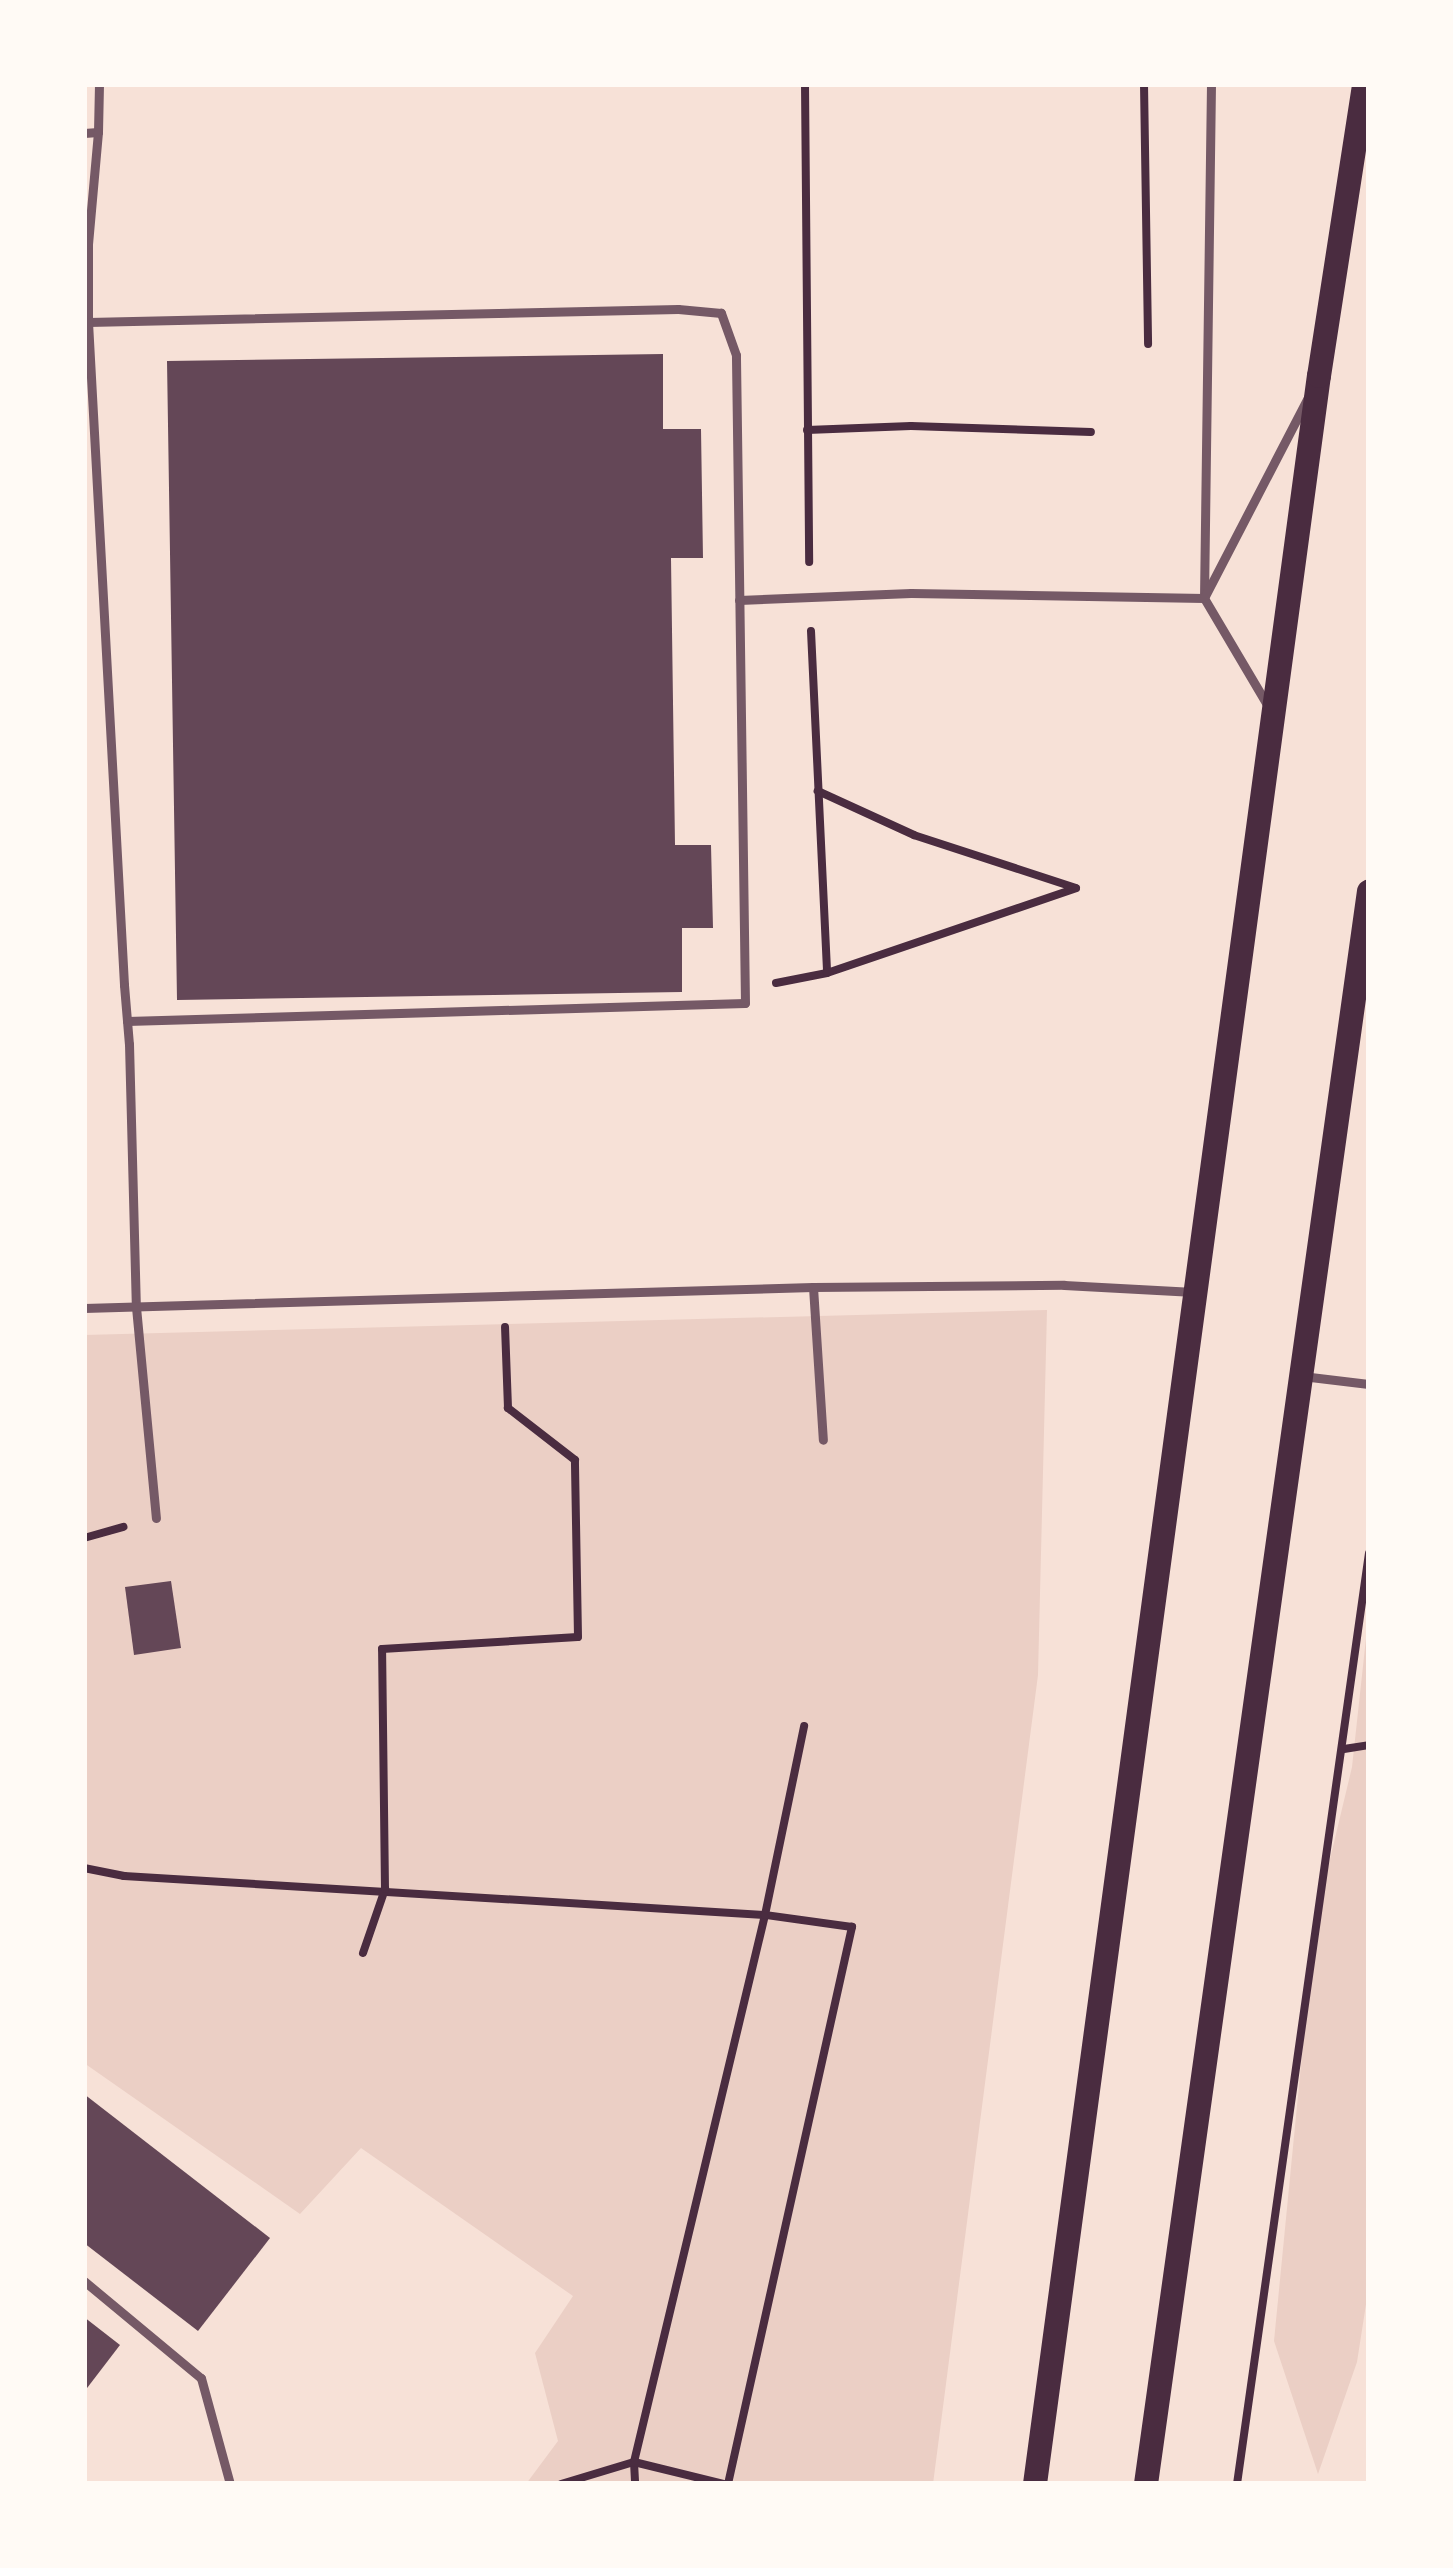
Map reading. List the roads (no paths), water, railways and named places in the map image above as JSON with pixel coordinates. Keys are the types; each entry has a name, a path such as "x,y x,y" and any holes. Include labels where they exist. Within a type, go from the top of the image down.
{"main road":[{"path":"1035,2484 1319,376 1364,84"},
{"path":"1146,2484 1369,892"}],"lane":[{"path":"98,84 88,322 127,1021 136,1306 156,1518"},
{"path":"1211,84 1204,598 1275,718"},
{"path":"84,133 98,132"},
{"path":"88,322 678,309 721,313 736,355 745,1003 127,1021"},
{"path":"1204,598 1319,376"},
{"path":"739,600 810,595 1204,598"},
{"path":"84,1307 813,1286 1064,1285 1198,1292"},
{"path":"813,1286 823,1440"},
{"path":"1302,1376 1369,1384"},
{"path":"84,2281 201,2378 230,2484"}]}
